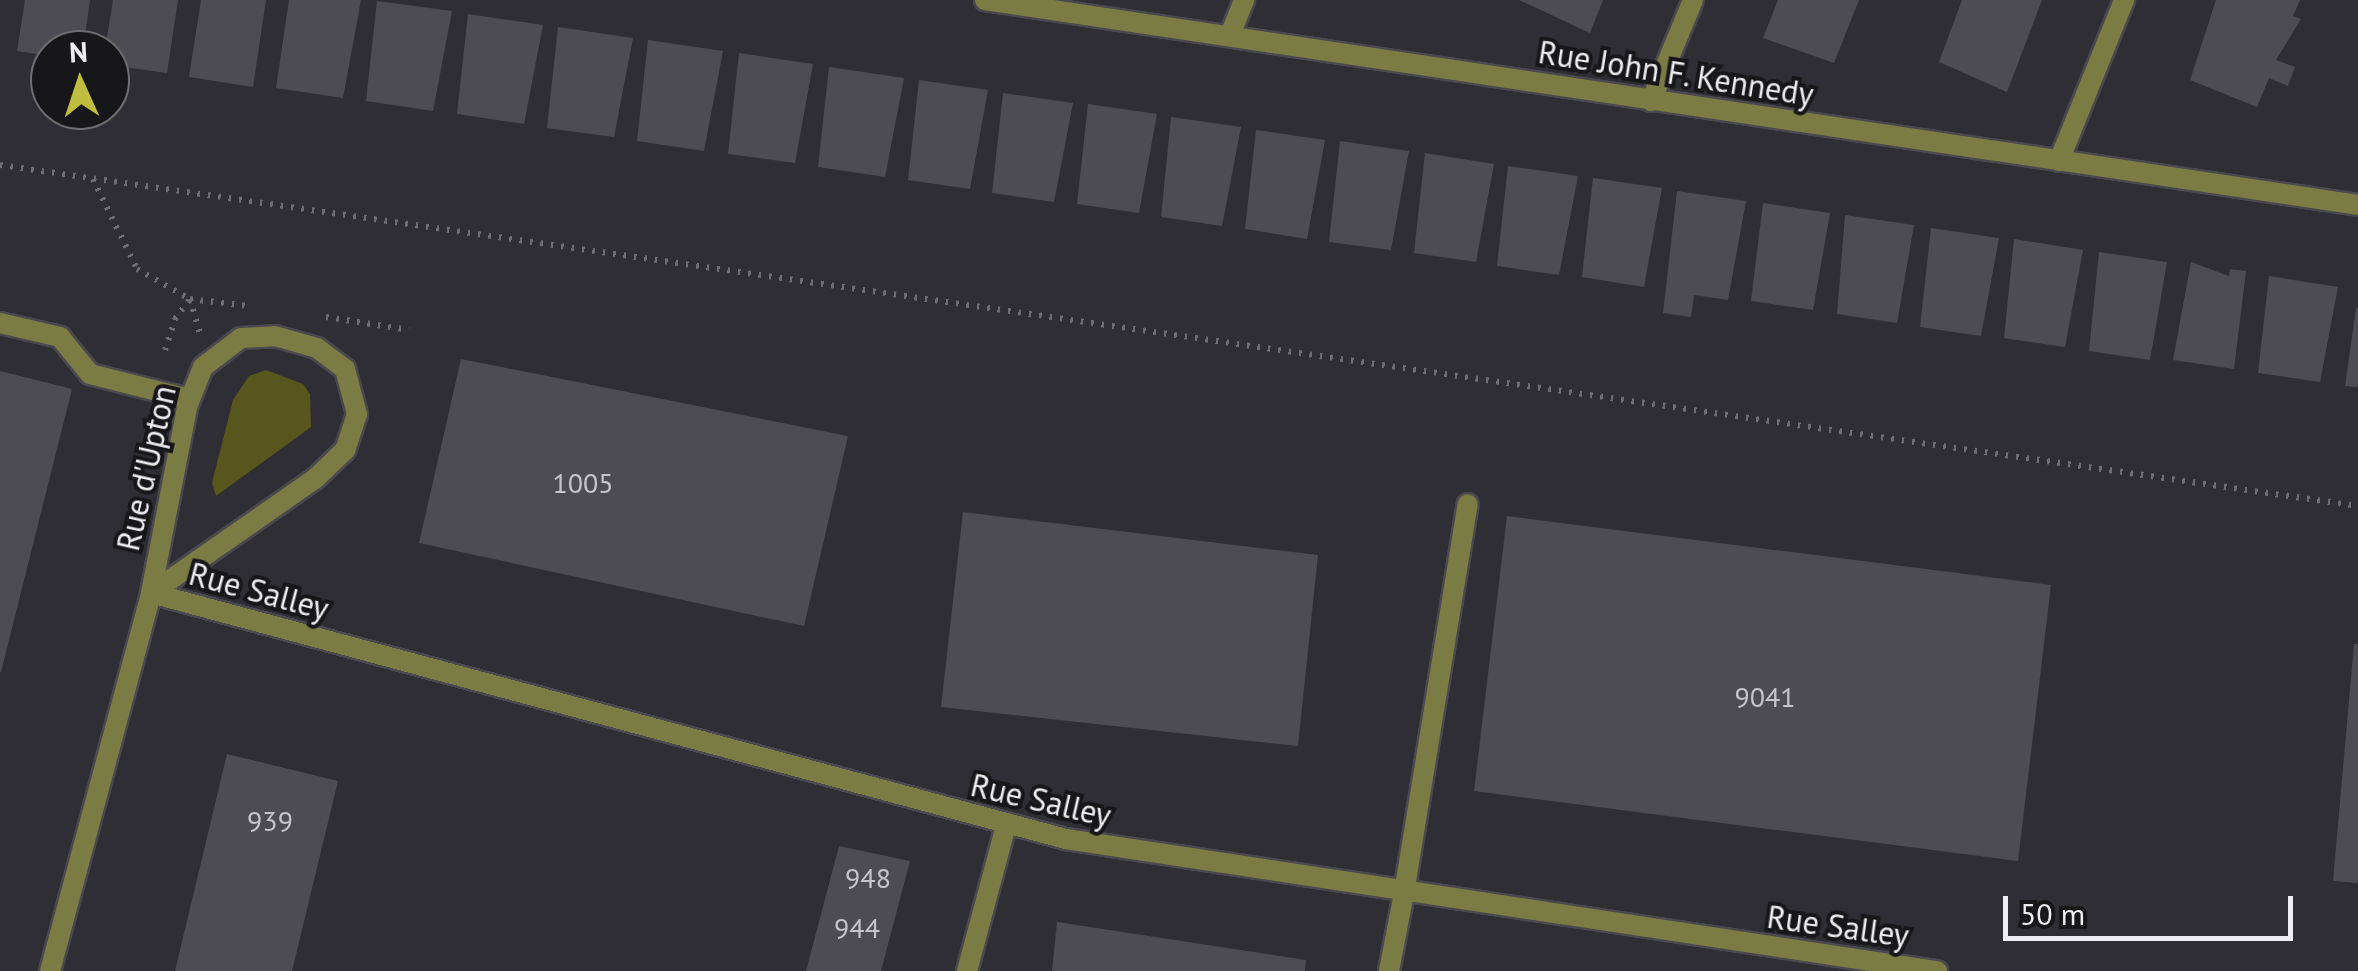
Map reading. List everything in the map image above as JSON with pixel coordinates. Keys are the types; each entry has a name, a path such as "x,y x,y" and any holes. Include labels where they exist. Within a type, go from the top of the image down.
{"street":[{"name":"Rue John F. Kennedy","path":"985,0 2358,205"},
{"path":"1230,35 1244,0"},
{"path":"1651,100 1693,0"},
{"path":"2059,161 2124,0"},
{"path":"0,323 60,337 90,374 190,400"},
{"name":"Rue d'Upton","path":"50,971 150,593 190,400 203,367 240,338 275,336 317,348 345,369 358,414 345,450 316,478 150,593"},
{"path":"1389,971 1468,504"},
{"name":"Rue Salley","path":"150,593 1006,826 1182,861 1404,893 1808,962 1937,971"},
{"path":"968,971 1006,826"}],"path":[{"path":"0,164 2358,506"},
{"path":"92,178 137,269 190,299"}],"shaded area":[{"path":"266,370 303,384 310,394 311,427 216,496 212,483 233,400 249,376"}],"building":[{"path":"25,0 90,0 86,30 30,30 30,53 17,51"},
{"path":"113,0 178,0 167,73 130,68 130,30 108,30"},
{"path":"201,0 266,0 253,87 189,77"},
{"path":"289,0 361,0 343,98 276,88"},
{"path":"1519,0 1603,0 1590,33"},
{"path":"1778,0 1859,0 1834,63 1763,38"},
{"path":"1962,0 2042,0 2007,92 1939,62"},
{"path":"2216,0 2300,0 2293,16 2301,19 2276,60 2295,67 2288,86 2269,78 2257,107 2190,80"},
{"path":"377,1 452,11 433,111 366,101"},
{"path":"468,14 543,25 524,124 457,114"},
{"path":"558,27 633,38 614,137 547,128"},
{"path":"648,40 723,51 704,151 637,141"},
{"path":"739,53 813,64 795,163 728,154"},
{"path":"829,67 904,78 885,177 818,167"},
{"path":"919,80 988,90 970,189 908,180"},
{"path":"1003,93 1073,103 1054,202 992,193"},
{"path":"1088,104 1157,114 1139,213 1077,204"},
{"path":"1171,117 1241,127 1222,226 1161,217"},
{"path":"1256,130 1325,140 1307,239 1245,229"},
{"path":"1340,141 1409,151 1391,250 1329,242"},
{"path":"1425,153 1494,164 1476,262 1414,253"},
{"path":"1508,166 1578,176 1559,275 1497,266"},
{"path":"1593,178 1662,188 1644,287 1582,277"},
{"path":"1677,191 1746,201 1728,300 1694,295 1691,317 1663,313"},
{"path":"1763,203 1830,213 1813,310 1751,301"},
{"path":"1845,215 1914,225 1897,323 1837,314"},
{"path":"1931,228 1999,238 1981,336 1920,327"},
{"path":"2014,239 2083,250 2065,347 2004,338"},
{"path":"2099,252 2167,262 2150,360 2089,351"},
{"path":"2191,262 2229,276 2230,269 2246,271 2234,369 2173,360"},
{"path":"2269,276 2338,287 2320,382 2258,373"},
{"path":"2358,308 2358,387 2345,386"},
{"path":"461,359 848,436 804,626 419,543"},
{"path":"0,371 72,389 1,672 0,672"},
{"path":"963,512 1318,555 1298,746 941,707"},
{"path":"1507,516 2051,585 2018,861 1474,791"},
{"path":"2354,644 2358,644 2358,883 2333,881"},
{"path":"227,754 338,781 292,971 175,971"},
{"path":"839,846 910,861 881,971 806,971"},
{"path":"1057,922 1306,960 1305,971 1052,971"}]}
